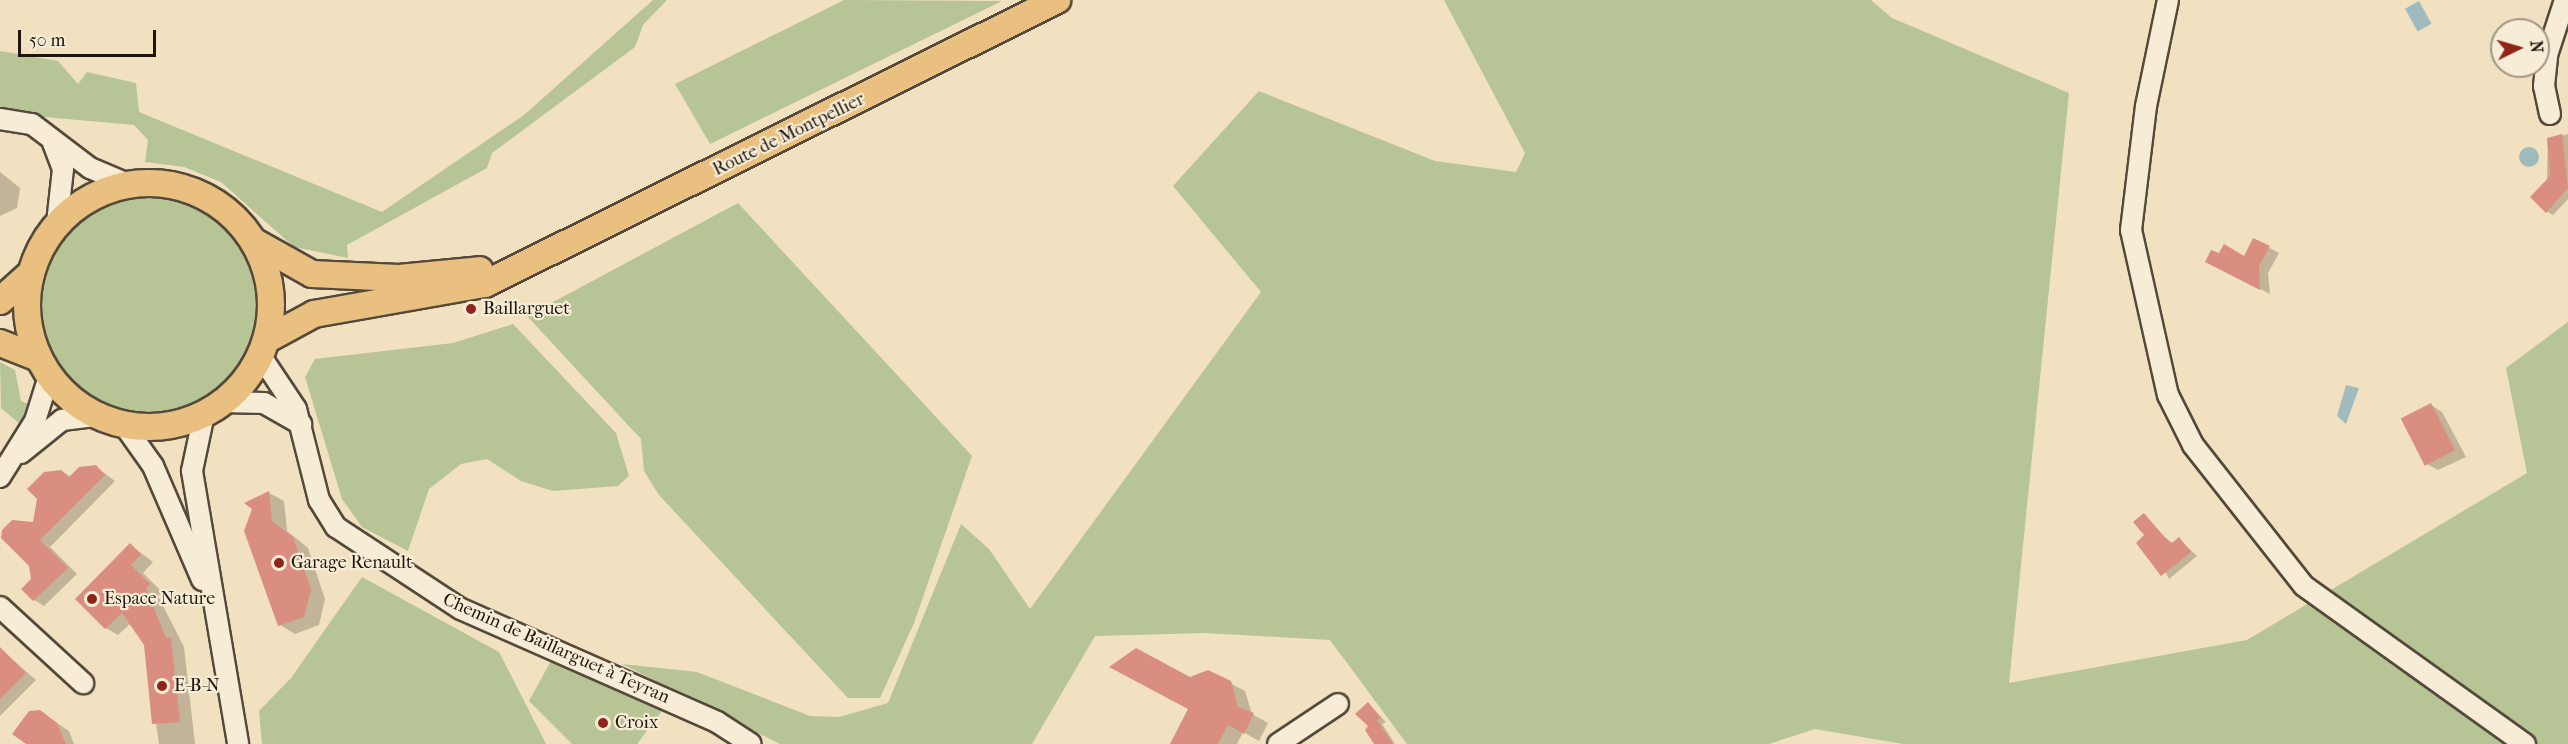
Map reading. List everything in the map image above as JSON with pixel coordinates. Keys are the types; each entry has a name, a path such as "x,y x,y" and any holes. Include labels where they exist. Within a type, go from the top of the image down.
{"main road":[{"name":"Route de Montpellier","path":"263,347 314,314 443,294 520,268 1057,0"},
{"name":"Route de Montpellier","path":"57,223 93,196 128,184 171,184 203,195 255,242 312,274 399,278 520,268"},
{"path":"0,301 31,273 57,223"},
{"path":"0,343 44,367 97,416 124,425 168,426 213,408 244,382 263,347 270,292 255,242"},
{"path":"31,273 27,314 44,367"}],"street":[{"path":"2168,0 2146,106 2131,230 2168,396 2193,445 2304,586 2525,744"},
{"path":"2550,114 2544,86 2547,55 2565,0"},
{"path":"0,120 32,124 50,135 83,164 128,184"},
{"path":"50,135 63,169 57,223"},
{"name":"Chemin de Baillarguet à Teyran","path":"263,347 302,425 322,510 345,534 461,609 701,714 751,744"},
{"path":"0,477 6,460 35,421 44,367"},
{"path":"238,744 232,685 213,602 192,471 213,408 264,403 302,425"},
{"path":"6,460 62,420 97,416"},
{"path":"124,425 153,466 213,602"},
{"path":"0,607 83,682"},
{"path":"1278,744 1338,704"}],"green space":[{"path":"653,0 667,0 643,25 635,47 492,153 487,168 347,245 348,258 294,247 221,182 184,167 145,162 148,140 134,125 0,113 0,51 58,61 78,84 87,72 136,83 139,112 382,212 524,115"},
{"path":"844,0 1002,1 710,144 675,84"},
{"path":"1444,0 1871,0 1892,18 2069,93 2009,683 2247,640 2527,473 2506,368 2568,322 2568,744 1903,744 1815,729 1769,744 1407,744 1330,640 1206,633 1095,636 1032,744 780,744 622,664 697,672 810,716 839,717 888,703 961,524 989,549 1030,609 1261,292 1173,186 1259,91 1435,161 1516,172 1525,153"},
{"path":"149,195 170,197 201,208 227,227 246,253 257,284 259,305 257,326 246,357 227,383 201,402 170,413 149,415 128,413 97,402 71,383 52,357 41,326 39,305 41,284 52,253 71,227 97,208 128,197"},
{"path":"738,203 972,456 914,623 880,698 848,698 659,495 644,471 641,439 527,316"},
{"path":"513,324 616,433 629,476 618,486 553,491 521,481 487,459 461,464 429,489 408,551 362,527 342,499 305,377 315,359 453,343"},
{"path":"0,362 15,370 21,401 28,404 20,424 1,408"},
{"path":"362,577 499,652 546,744 262,744 259,711 291,678"},
{"path":"552,659 665,707 637,744 572,744 529,701"}],"water":[{"path":"2419,1 2432,24 2418,31 2405,9"},
{"path":"2529,147 2536,150 2539,157 2536,164 2529,167 2522,164 2519,157 2522,150"},
{"path":"2346,385 2359,388 2346,424 2337,416"}],"building":[{"path":"2562,134 2568,188 2546,213 2530,197 2550,176 2547,138"},
{"path":"2253,238 2270,246 2259,266 2260,290 2205,262 2211,250 2219,253 2224,244 2244,256"},
{"path":"2431,403 2455,450 2425,466 2401,418"},
{"path":"96,465 105,475 40,540 68,568 33,601 21,589 31,579 29,566 1,538 2,530 12,520 33,522 37,499 27,489 44,472 61,470 69,477 79,467"},
{"name":"Garage Renault","path":"269,491 272,521 293,537 311,589 304,617 278,626 244,531 252,509 244,503"},
{"path":"2144,513 2164,537 2172,543 2179,537 2191,552 2161,576 2136,543 2144,535 2133,522"},
{"path":"130,543 141,554 131,565 150,584 146,589 166,638 171,638 180,722 152,724 144,645 122,613 105,629 75,599"},
{"path":"0,647 26,673 0,699"},
{"path":"1136,648 1190,677 1208,670 1231,681 1238,707 1254,713 1244,734 1228,725 1218,744 1170,744 1188,709 1109,667"},
{"path":"1368,702 1381,718 1377,720 1393,744 1374,744 1365,730 1368,726 1355,714"},
{"path":"40,710 57,723 66,744 26,744 12,734 29,711"}],"place":[{"name":"Baillarguet","path":"471,309"},
{"name":"Garage Renault","path":"279,563"},
{"name":"Espace Nature","path":"92,599"},
{"name":"E-B-N","path":"162,686"},
{"name":"Croix","path":"603,723"}]}
